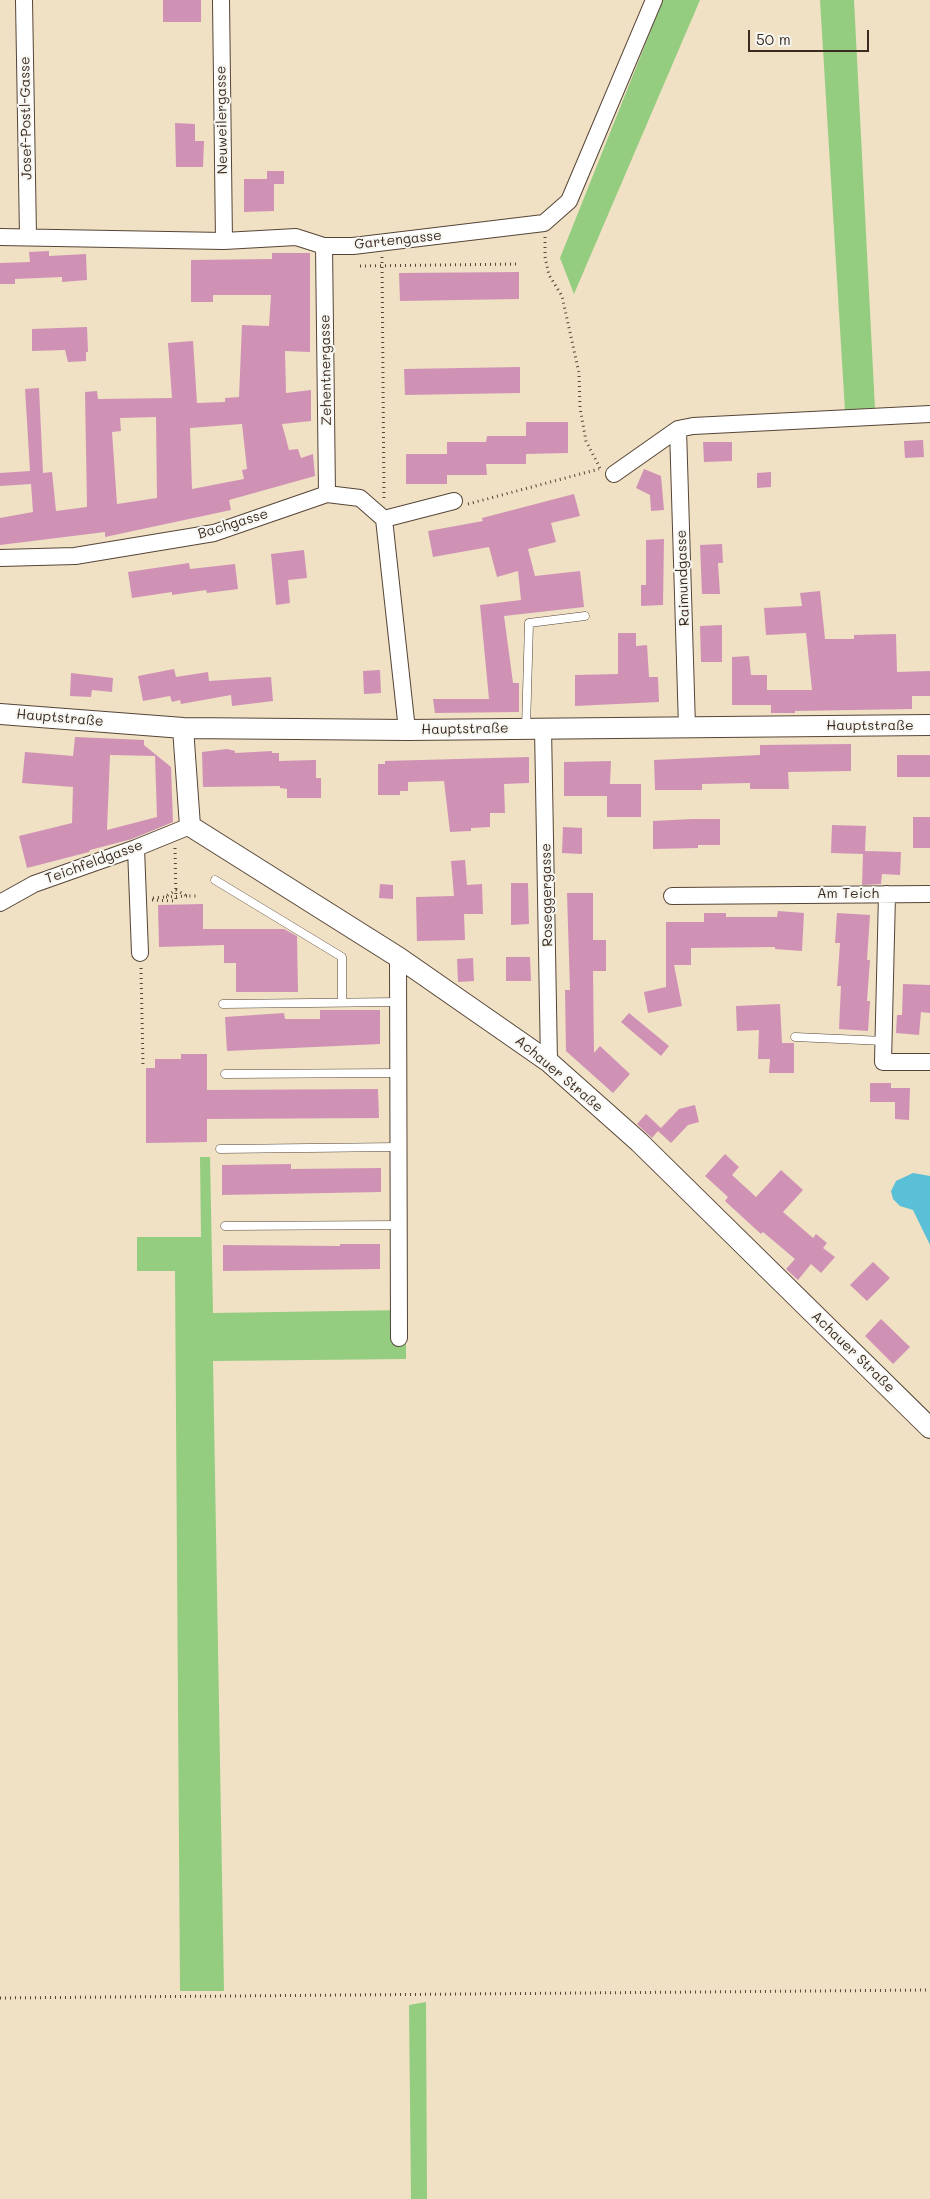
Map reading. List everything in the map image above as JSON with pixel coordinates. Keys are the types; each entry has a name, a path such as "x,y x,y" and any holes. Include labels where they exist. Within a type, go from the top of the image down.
{"street":[{"name":"Josef-Postl-Gasse","path":"24,0 28,236"},
{"name":"Neuweilergasse","path":"221,0 224,241"},
{"path":"544,224 569,201 654,0"},
{"name":"Gartengasse","path":"0,236 224,241 296,238 324,246 353,246 544,224"},
{"name":"Zehentnergasse","path":"324,246 327,494"},
{"path":"607,471 678,429 693,426 930,414"},
{"name":"Raimundgasse","path":"678,429 687,727"},
{"name":"Bachgasse","path":"0,558 76,556 214,533 327,494 360,498 384,519"},
{"path":"407,730 384,519 454,501"},
{"name":"Hauptstraße","path":"0,714 184,728 407,730 930,725"},
{"path":"184,728 190,826"},
{"name":"Roseggergasse","path":"535,728 549,1062"},
{"name":"Achauer Straße","path":"190,826 398,957 549,1062 639,1142 930,1428"},
{"name":"Teichfeldgasse","path":"0,903 34,884 136,848 190,826"},
{"path":"136,848 140,953"},
{"path":"887,894 930,894"},
{"name":"Am Teich","path":"672,896 887,894 883,1062 930,1062"},
{"path":"398,957 399,1338"}],"lane":[{"path":"535,728 530,623 585,616"},
{"path":"215,880 342,957 342,1002"},
{"path":"223,1004 398,1002"},
{"path":"795,1037 884,1041"},
{"path":"225,1074 398,1074"},
{"path":"220,1149 398,1147"},
{"path":"225,1226 398,1225"}],"path":[{"path":"454,501 464,505 607,471 586,442 580,408 579,373 562,296 550,275 545,256 544,224"},
{"path":"382,242 384,519"},
{"path":"360,266 520,264"},
{"path":"175,848 176,900"},
{"path":"176,890 187,896"},
{"path":"165,897 176,890"},
{"path":"155,901 176,900 187,896 196,896"},
{"path":"138,899 165,897 176,900"},
{"path":"140,953 143,1065"},
{"path":"0,1998 930,1990"}],"green space":[{"path":"663,0 700,0 574,294 560,258"},
{"path":"820,0 854,0 875,409 845,411"},
{"path":"200,1157 210,1157 213,1313 406,1310 406,1359 213,1361 224,1991 180,1991 175,1271 137,1271 137,1237 201,1237"},
{"path":"426,2002 427,2199 411,2199 409,2005"}],"water":[{"path":"913,1173 930,1176 930,1245 913,1210 900,1206 893,1199 891,1191 896,1181"}],"building":[{"path":"163,0 201,0 201,22 163,22"},
{"path":"175,123 195,124 195,141 204,141 203,167 176,167"},
{"path":"267,171 284,171 284,184 274,184 274,211 244,212 244,179 267,179"},
{"path":"49,251 49,256 86,254 87,280 62,282 62,277 15,279 15,284 0,284 0,263 30,262 29,252"},
{"path":"272,253 310,253 310,352 285,351 286,393 311,390 311,421 282,424 289,450 298,449 301,458 313,454 315,476 229,500 231,510 105,537 105,532 0,545 0,518 33,512 31,484 0,486 0,473 30,471 25,389 39,388 43,473 52,472 56,511 87,507 85,392 97,391 98,399 172,398 168,343 193,341 197,403 225,402 225,398 239,397 242,325 269,326 271,295 213,295 213,302 191,302 191,260 272,259","holes":["156,417 157,498 117,504 112,432 121,431 120,418","242,424 247,469 242,470 244,479 192,489 190,428"]},
{"path":"519,272 519,299 400,301 399,273"},
{"path":"87,327 88,352 86,352 86,361 68,362 65,350 32,351 32,329"},
{"path":"520,367 520,393 405,395 404,369"},
{"path":"526,422 568,422 568,453 526,454 526,464 486,464 487,475 447,475 447,484 406,484 406,454 447,454 447,442 486,442 487,436 526,436"},
{"path":"923,440 924,457 905,458 904,441"},
{"path":"703,442 732,442 732,461 704,462"},
{"path":"644,469 661,476 664,510 651,511 650,495 636,488"},
{"path":"771,472 771,487 757,488 757,473"},
{"path":"574,494 580,516 551,523 556,542 528,549 535,576 580,571 584,607 504,616 513,683 519,683 519,712 435,713 433,699 489,699 480,605 521,600 518,571 497,577 489,547 433,557 428,531 483,521 482,518"},
{"path":"664,539 663,605 641,606 641,585 646,585 646,540"},
{"path":"722,544 723,563 718,563 720,594 702,594 700,545"},
{"path":"304,550 307,578 288,580 290,603 276,605 271,554"},
{"path":"189,563 190,569 235,564 238,589 207,593 206,590 172,595 172,592 132,598 128,572"},
{"path":"820,591 825,639 854,639 854,635 896,634 897,672 930,671 930,696 912,696 912,709 771,713 771,705 732,705 732,657 749,656 751,675 767,675 767,690 812,690 806,633 766,635 764,608 802,606 800,593"},
{"path":"722,625 722,662 701,662 700,626"},
{"path":"618,633 636,633 636,646 647,645 649,677 658,677 659,702 575,706 575,675 618,674"},
{"path":"174,669 176,677 208,672 209,681 271,677 273,701 232,706 231,695 181,704 180,700 172,702 170,696 143,701 138,676"},
{"path":"380,670 381,693 364,694 363,671"},
{"path":"71,673 113,678 112,692 92,690 91,697 70,696"},
{"path":"75,737 144,740 144,745 171,767 173,822 132,839 27,868 19,836 72,823 73,787 22,783 25,752 73,756","holes":["110,755 155,756 157,817 107,830"]},
{"path":"851,744 851,771 788,772 789,789 750,789 750,783 702,784 702,790 655,790 654,760 760,755 760,745"},
{"path":"227,749 235,751 235,753 272,751 272,753 279,753 279,761 316,760 316,778 321,778 321,798 287,798 287,789 280,788 280,786 203,787 202,752"},
{"path":"897,755 930,755 930,777 897,777"},
{"path":"529,757 529,783 504,784 505,813 490,813 490,827 471,828 471,831 450,832 444,781 408,782 408,791 400,791 400,795 378,795 378,764 385,764 385,761"},
{"path":"611,761 610,784 641,784 641,817 607,817 607,796 564,796 564,762"},
{"path":"913,817 930,817 930,848 913,848"},
{"path":"720,819 720,845 698,845 698,848 653,849 653,821"},
{"path":"832,825 866,826 865,851 901,852 900,875 882,874 881,884 862,885 863,854 831,853"},
{"path":"563,827 582,828 582,854 562,853"},
{"path":"465,860 467,885 482,884 483,914 464,914 465,940 417,941 416,897 454,896 451,861"},
{"path":"511,883 528,883 529,924 511,925"},
{"path":"380,884 393,885 393,899 379,898"},
{"path":"567,893 593,893 593,940 606,940 606,971 593,971 594,1053 600,1046 630,1074 613,1093 566,1051 565,990 570,990"},
{"path":"203,904 203,929 284,929 297,936 298,992 236,992 236,963 224,963 224,945 159,947 158,905"},
{"path":"778,911 804,913 802,951 775,949 775,947 691,948 691,965 674,965 682,1006 648,1013 644,992 666,987 666,922 704,922 704,913 726,913 726,917 777,917"},
{"path":"837,913 870,915 867,960 870,960 867,1001 870,1001 868,1031 839,1029 841,986 837,986 840,943 835,943"},
{"path":"506,957 530,957 531,981 506,981"},
{"path":"473,958 474,981 458,982 457,959"},
{"path":"903,984 930,985 930,1013 921,1012 919,1035 896,1033 897,1015 902,1015"},
{"path":"780,1004 782,1043 794,1043 794,1073 769,1073 770,1059 758,1059 759,1030 737,1031 736,1006"},
{"path":"320,1010 380,1010 380,1044 227,1051 225,1017 284,1013 285,1019 320,1019"},
{"path":"629,1013 669,1046 661,1056 621,1022"},
{"path":"181,1054 207,1054 207,1090 378,1089 379,1118 207,1119 207,1142 146,1143 146,1068 155,1068 155,1059 181,1059"},
{"path":"870,1083 891,1083 891,1088 910,1088 909,1120 895,1119 895,1102 870,1102"},
{"path":"695,1105 699,1122 688,1125 671,1143 658,1131 652,1138 637,1124 646,1114 661,1128 679,1109"},
{"path":"725,1154 739,1167 732,1175 756,1197 781,1170 803,1190 783,1212 813,1238 816,1234 827,1243 823,1248 835,1257 821,1273 811,1264 798,1280 786,1269 795,1259 763,1232 761,1234 725,1201 728,1197 705,1176"},
{"path":"291,1164 291,1169 381,1168 381,1192 222,1195 222,1165"},
{"path":"340,1244 380,1244 380,1269 223,1271 223,1245 340,1246"},
{"path":"873,1262 890,1278 867,1301 850,1285"},
{"path":"881,1319 910,1347 893,1364 865,1336"}]}
